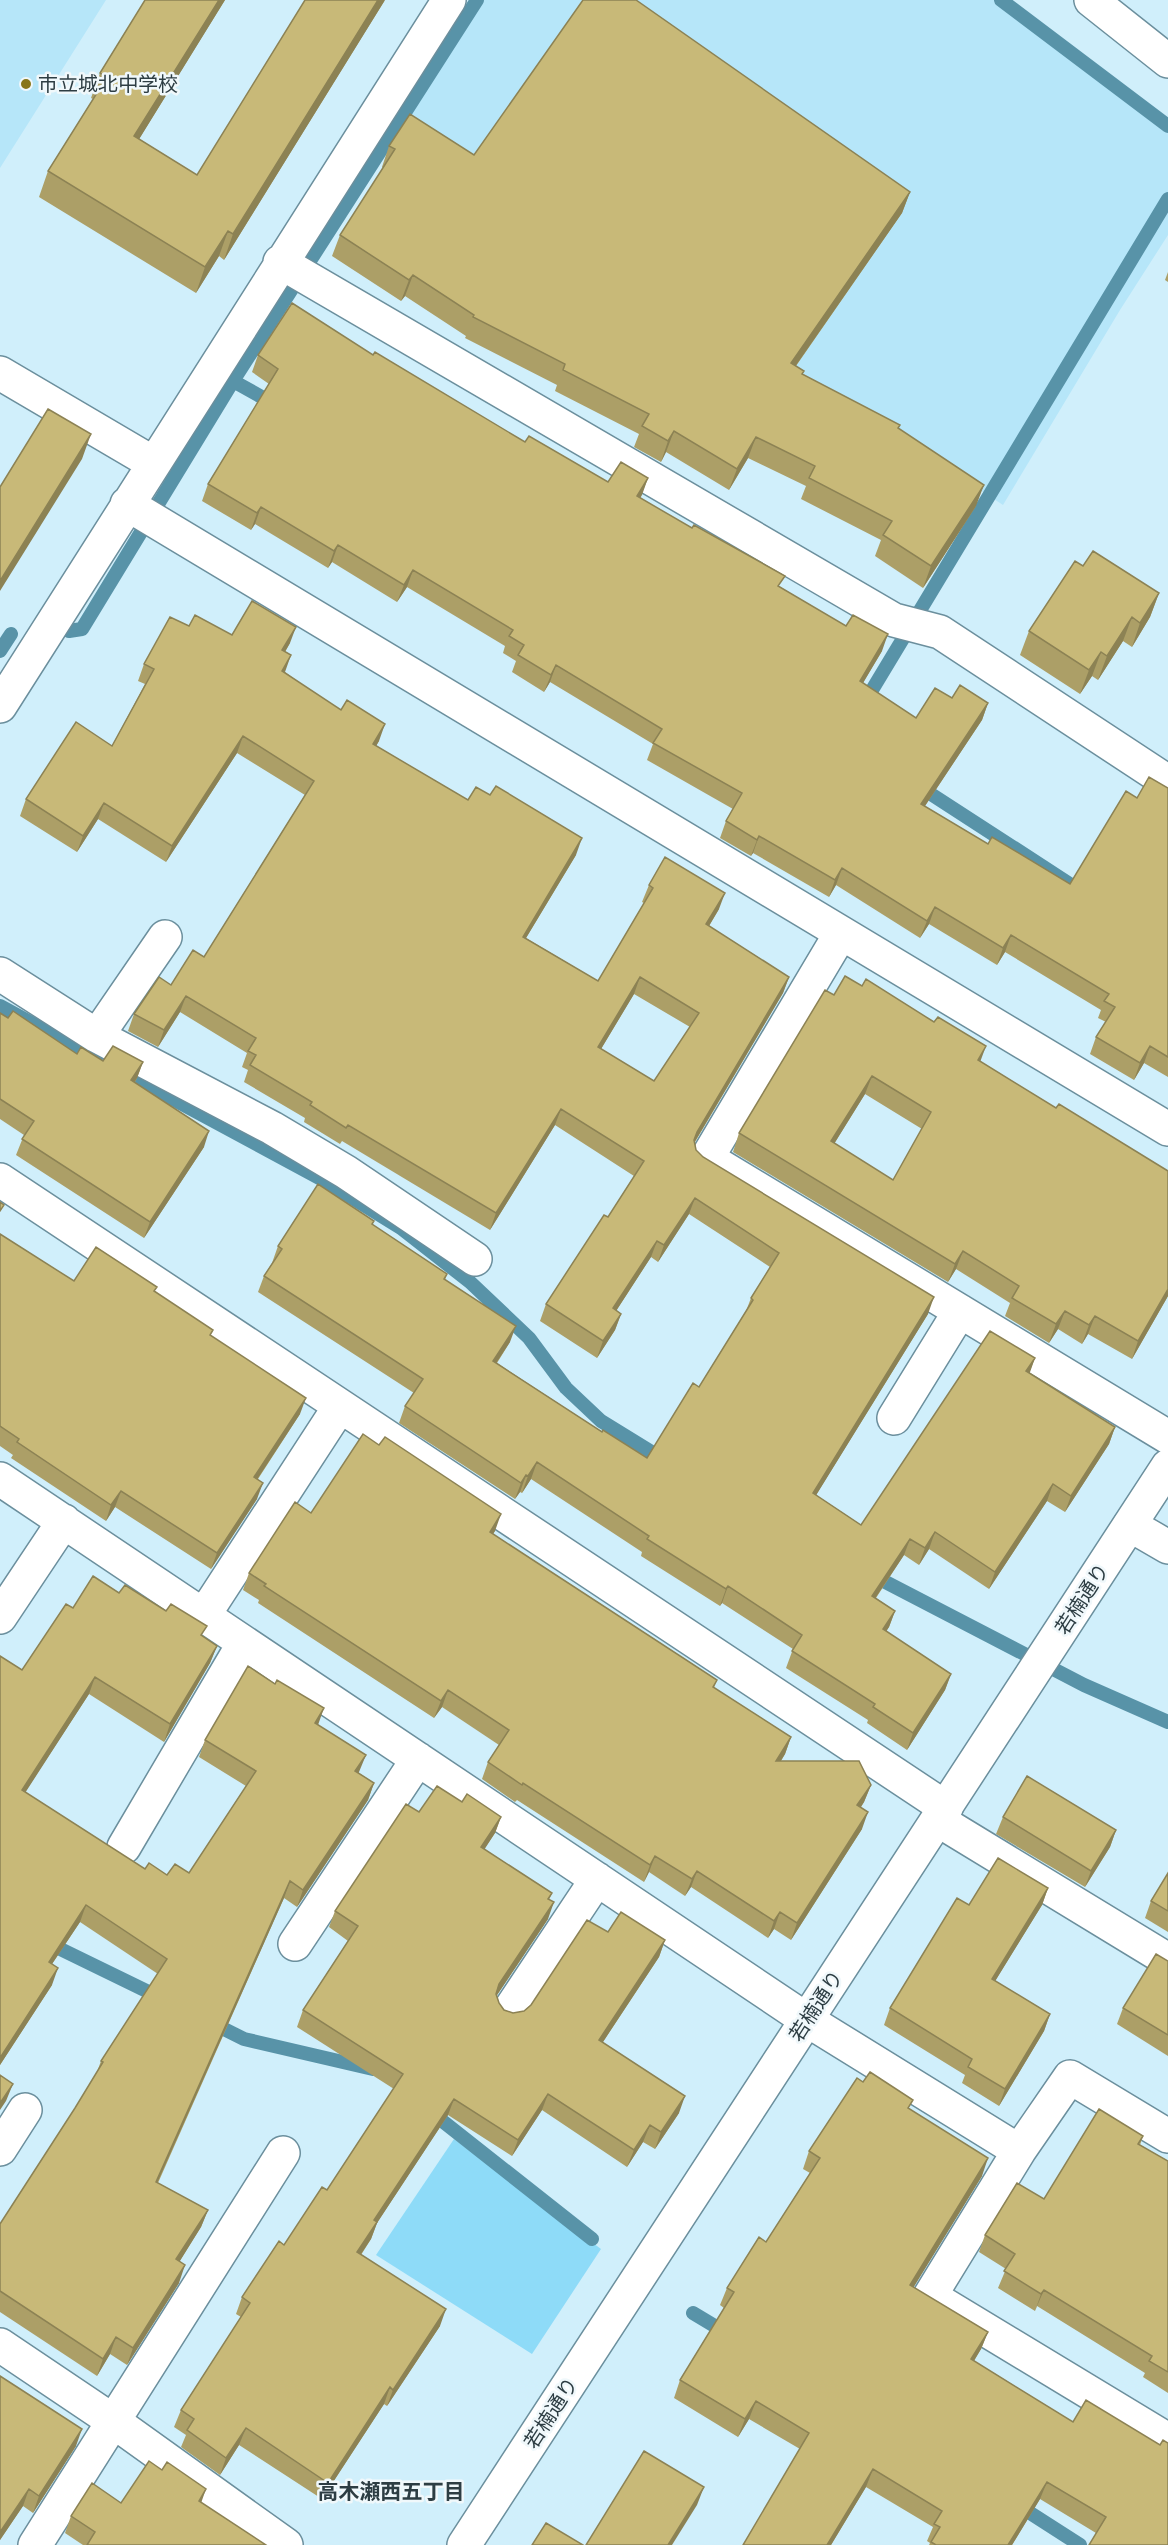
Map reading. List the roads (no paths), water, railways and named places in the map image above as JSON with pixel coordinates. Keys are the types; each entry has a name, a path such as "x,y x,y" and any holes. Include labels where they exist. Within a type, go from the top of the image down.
{"street":[{"path":"0,706 144,514 153,463 295,270 449,0"},
{"path":"1090,0 1168,61"},
{"path":"295,270 894,620 940,632 1168,782"},
{"path":"0,373 153,463"},
{"path":"144,514 1168,1129"},
{"path":"841,933 706,1158 1168,1437"},
{"path":"97,1036 165,937"},
{"path":"0,975 97,1036 272,1128 346,1172 475,1259"},
{"path":"0,1180 340,1406 942,1814 1168,1960"},
{"path":"894,1418 960,1311"},
{"path":"204,1615 340,1406"},
{"name":"若楠通り","path":"464,2545 1168,1466"},
{"path":"0,1479 807,2020 1019,2151"},
{"path":"0,1617 64,1521"},
{"path":"1130,1525 1168,1547"},
{"path":"124,1847 244,1642"},
{"path":"295,1944 418,1759"},
{"path":"509,2011 597,1879"},
{"path":"1168,2136 1070,2077 1019,2151 930,2296 1168,2440"},
{"path":"0,2149 25,2110"},
{"path":"35,2545 283,2153"},
{"path":"0,2345 113,2421 286,2545"}],"waterway":[{"path":"69,631 82,629 233,381 477,0"},
{"path":"1001,0 1168,126"},
{"path":"863,705 1168,199"},
{"path":"233,381 276,405"},
{"path":"0,651 11,634"},
{"path":"917,785 1082,892"},
{"path":"0,1006 96,1058"},
{"path":"121,1071 325,1181 401,1228 470,1282 529,1338 566,1388 601,1421 666,1461"},
{"path":"872,1575 1084,1685 1168,1722"},
{"path":"46,1942 163,1999"},
{"path":"210,2022 244,2039 373,2069"},
{"path":"431,2112 592,2239"},
{"path":"693,2313 728,2334"},
{"path":"1016,2504 1080,2545"}],"place":[{"name":"市立城北中学校","path":"26,84"}],"district":[{"name":"高木瀬西五丁目","path":"391,2492"}]}
